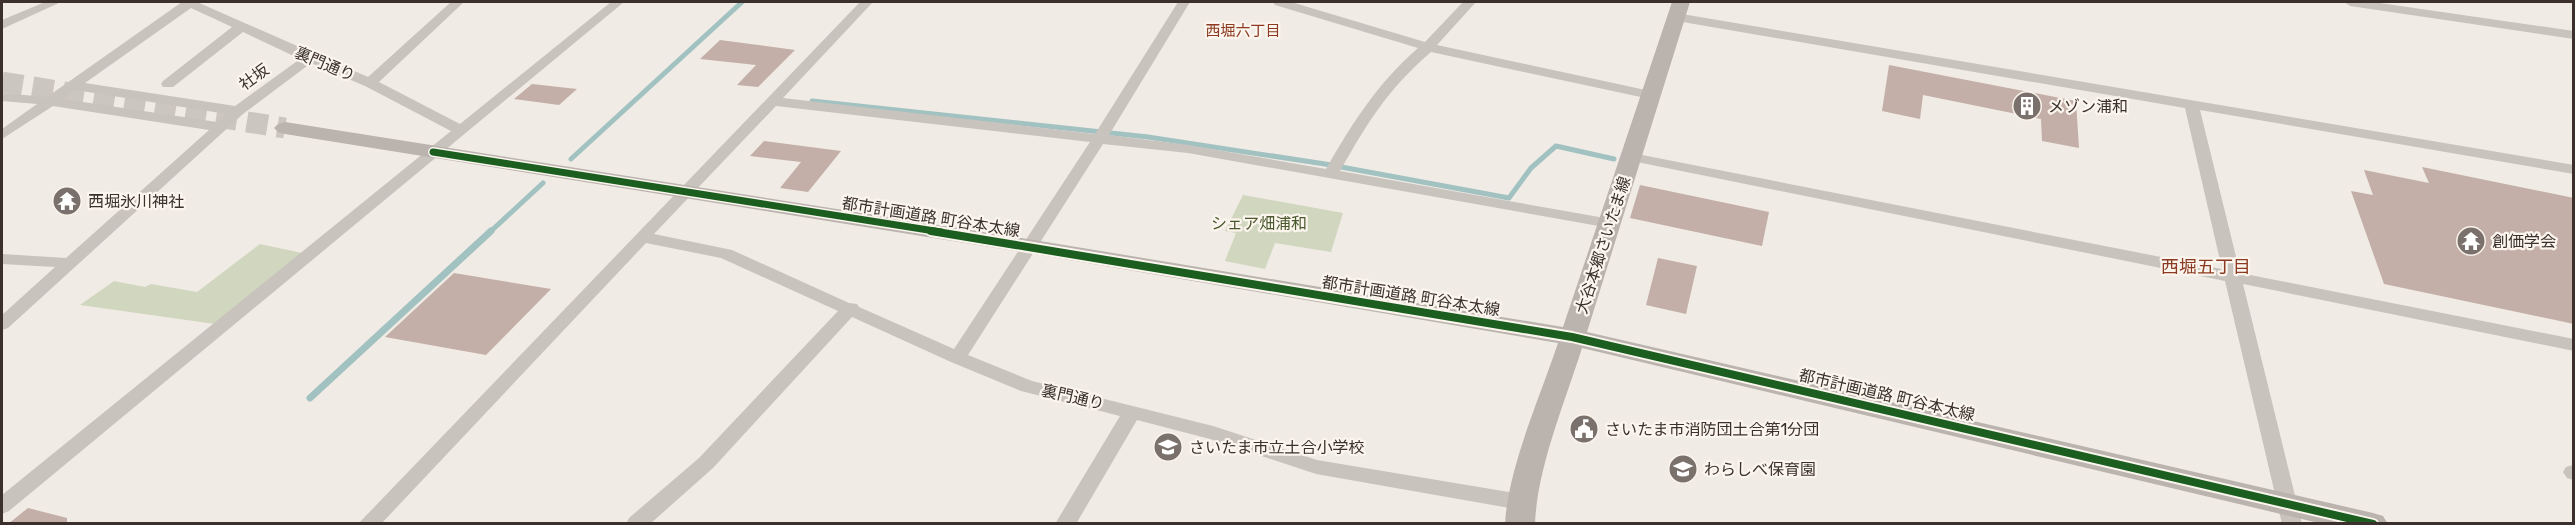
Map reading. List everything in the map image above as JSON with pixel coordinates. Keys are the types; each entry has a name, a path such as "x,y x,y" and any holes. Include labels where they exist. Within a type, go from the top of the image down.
{"street":[{"path":"2,25 55,2"},
{"path":"2,135 190,2"},
{"name":"裏門通り","path":"190,2 310,58 370,83 459,131"},
{"path":"370,83 458,2"},
{"path":"2,506 618,2"},
{"path":"368,524 867,2"},
{"path":"957,358 1184,2"},
{"path":"1279,2 1428,47 1650,95"},
{"path":"1333,169 1364,116 1398,73 1428,47 1470,2"},
{"path":"2350,2 2404,6 2574,35"},
{"path":"1678,6 2191,104 2574,170"},
{"name":"大谷本郷さいたま線","path":"1520,513 1572,337 1632,157 1678,6"},
{"path":"168,84 242,26"},
{"name":"社坂","path":"2,324 238,111 310,58"},
{"path":"72,85 238,111"},
{"path":"2,97 50,101 220,127"},
{"path":"772,101 1100,135 1333,169 1610,223"},
{"path":"2191,104 2290,514"},
{"name":"都市計画道路 町谷本太線","path":"285,128 1027,246 1572,337 2290,514 2373,524"},
{"path":"1632,157 2574,345"},
{"name":"裏門通り","path":"642,237 726,254 851,308 957,358 1027,386 1213,433 1316,467 1520,513"},
{"path":"2,260 68,263"},
{"path":"636,524 706,463 851,308"},
{"path":"1065,524 1132,411"}],"green space":[{"name":"シェア畑浦和","path":"1243,195 1343,213 1331,252 1275,243 1265,269 1225,261 1236,233 1225,231"},
{"path":"260,244 302,253 215,324 80,305 114,281 145,287 151,284 197,292"}],"building":[{"path":"720,40 795,50 758,87 737,85 756,65 700,59"},
{"name":"メゾン浦和","path":"1889,65 2076,101 2079,148 2042,141 2041,119 1923,95 1920,119 1882,111"},
{"path":"532,84 577,89 559,105 514,99"},
{"path":"764,141 841,151 808,192 780,188 801,162 750,156"},
{"name":"創価学会","path":"2422,167 2574,198 2574,324 2384,284 2351,191 2373,195 2364,170 2429,183"},
{"path":"1640,185 1769,212 1762,246 1630,218"},
{"path":"1658,258 1697,266 1686,314 1646,305"},
{"path":"454,273 551,289 486,355 385,337"},
{"path":"28,508 67,518 67,524 8,524"}],"waterway":[{"path":"571,159 742,2"},
{"path":"812,101 1148,137 1325,164 1509,198 1531,168 1556,146 1614,159"},
{"path":"490,232 543,183"},
{"path":"310,398 491,231"}],"tunnel":[{"path":"2,82 285,128"}],"cycle path":[{"path":"433,152 1040,248 1572,337 2373,524"}],"place":[{"name":"メゾン浦和","path":"2027,106"},
{"name":"西堀氷川神社","path":"67,201"},
{"name":"創価学会","path":"2471,241"},
{"name":"さいたま市消防団土合第1分団","path":"1584,429"},
{"name":"さいたま市立土合小学校","path":"1168,447"},
{"name":"わらしべ保育園","path":"1683,469"}],"district":[{"name":"西堀六丁目","path":"1243,31"},
{"name":"西堀五丁目","path":"2206,267"}]}
